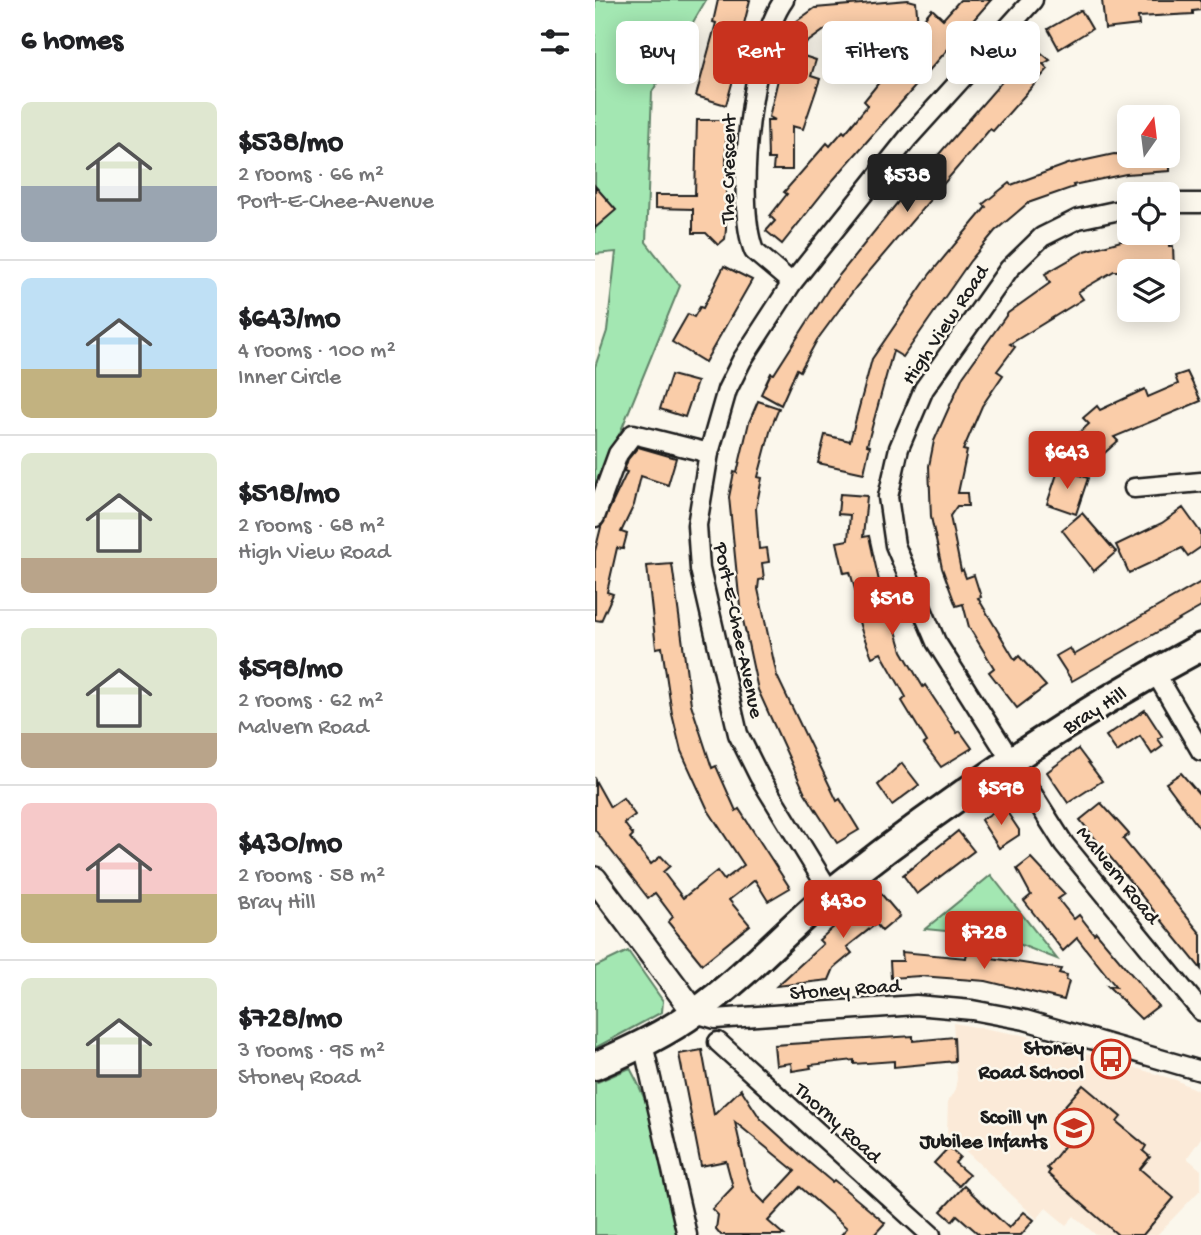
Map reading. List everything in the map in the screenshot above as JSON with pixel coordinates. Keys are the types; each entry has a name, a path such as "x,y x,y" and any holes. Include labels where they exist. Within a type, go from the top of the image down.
{"highway":[{"name":"Bray Hill","path":"595,1066 643,1044 695,1013 740,977 830,892 949,802 1011,760 1154,672 1201,647"}],"main road":[{"path":"595,879 695,1013"}],"street":[{"name":"The Crescent","path":"784,0 770,30 750,107 747,207 754,251 792,283"},
{"name":"Port-E-Chee-Avenue","path":"830,892 759,776 738,734 700,569 697,525 709,453 727,390 742,360 792,283 908,138 1033,0"},
{"path":"1180,203 1201,204"},
{"name":"High View Road","path":"1011,760 936,642 895,545 888,497 899,448 924,388 1009,269 1042,237 1078,219 1117,211"},
{"path":"595,517 618,454 633,434 709,453"},
{"path":"1134,488 1201,482"},
{"path":"1154,672 1201,751"},
{"name":"Malvern Road","path":"1011,760 1064,844 1201,1011"},
{"name":"Stoney Road","path":"695,1013 715,1019 916,1005 972,1010 1062,1029 1201,1071"},
{"name":"Thorny Road","path":"718,1042 931,1235"},
{"path":"643,1044 687,1235"}],"shaded area":[{"name":"Scoill yn Jubilee Infants","path":"953,1023 1028,1036 1176,1080 1201,1092 1201,1138 1187,1158 1201,1170 1201,1189 1157,1235 1096,1235 1074,1216 1066,1225 1046,1208 1037,1219 947,1133 948,1099 954,1094 957,1079"}],"green space":[{"path":"595,0 706,0 694,21 616,21 616,84 657,84 652,92 646,242 680,286 595,494 595,367 607,331 616,252 595,254"},
{"path":"991,875 1057,959 998,936 925,929"},
{"path":"628,951 663,1001 662,1012 595,1048 595,967"},
{"path":"630,1068 648,1107 654,1128 677,1235 595,1235 595,1083"}],"building":[{"path":"718,0 750,0 745,21 713,21"},
{"path":"908,0 916,2 918,21 822,21 822,32 808,42 808,21 797,21 815,8"},
{"path":"960,0 991,0 973,21 946,21 946,51 932,67 932,21 922,21 932,9 943,19"},
{"path":"1102,0 1201,0 1201,10 1193,11 1193,14 1138,17 1139,25 1105,29"},
{"path":"1081,10 1092,29 1059,49 1048,29"},
{"path":"713,34 713,84 732,84 726,105 696,96"},
{"path":"1040,52 1050,60 1043,64 1048,69 1040,78"},
{"path":"808,57 816,60 811,76 820,79 803,129 792,126 792,170 773,170 774,159 768,159 767,120 775,120 769,117 777,84 808,84"},
{"path":"878,84 917,84 834,179 782,244 766,231 775,221 770,216 787,194 784,192 827,143 830,146 843,131 845,133 868,105 864,101"},
{"path":"1000,84 1035,84 993,131 990,129 856,287 817,340 800,371 797,369 781,405 761,394 771,373 774,374 829,288 906,192"},
{"path":"697,120 726,120 726,229 725,239 718,245 706,233 693,233 693,209 655,208 655,195 695,195"},
{"path":"1117,154 1117,168 1170,168 1170,171 1126,174 1073,185 1074,187 1028,203 995,231 970,261 903,357 893,351 867,445 870,446 864,473 818,463 825,435 850,441 872,359 930,274 986,207 983,204 1009,183 1011,185 1068,164"},
{"path":"595,186 616,210 595,228"},
{"path":"1117,242 1117,245 1169,245 1173,246 1174,259 1117,259 1117,271 1078,292 1083,299 1010,344 1015,347 997,371 1003,375 982,406 963,450 967,451 958,493 967,493 968,506 957,506 950,516 961,571 963,570 966,578 974,575 981,597 978,598 1015,660 1019,656 1046,686 1017,708 989,672 994,668 969,627 963,604 956,606 942,568 931,517 929,466 934,441 963,376 1008,313 1050,283 1045,274 1085,251"},
{"path":"724,266 752,280 705,362 672,342 688,314 694,317 700,307 703,308"},
{"path":"1187,372 1201,401 1114,437 1118,441 1091,465 1069,442 1089,424 1083,418 1097,406 1100,410 1145,389 1148,397 1178,384 1175,376"},
{"path":"671,375 697,382 685,417 660,409"},
{"path":"758,401 779,408 758,477 762,478 756,508 759,549 767,548 769,562 762,563 764,579 759,580 758,589 777,676 837,801 840,799 859,830 837,843 805,793 758,690 740,606 729,497 749,422"},
{"path":"638,447 676,458 668,485 641,476 634,505 621,532 627,534 623,549 617,548 607,592 613,594 601,621 595,620 595,551 601,527 627,472 624,471 628,459"},
{"path":"1059,468 1088,478 1076,514 1047,504"},
{"path":"840,494 867,496 863,537 869,536 888,622 893,620 902,651 923,687 925,685 957,733 960,731 972,748 941,767 924,744 927,742 902,701 906,697 881,653 872,657 862,632 857,615 862,614 850,572 844,573 837,542 848,540 850,515 838,514"},
{"path":"1183,508 1201,533 1201,547 1188,556 1182,548 1129,573 1116,545 1162,523"},
{"path":"1082,513 1116,552 1094,571 1062,530"},
{"path":"672,564 691,704 712,768 716,766 736,811 739,809 790,888 768,901 755,880 729,900 750,925 702,964 668,922 673,917 655,893 648,898 595,830 595,780 610,807 623,798 635,815 624,823 633,835 630,838 651,864 661,856 670,866 663,872 683,898 717,871 724,880 744,865 708,810 681,751 672,714 662,647 656,648 647,566"},
{"path":"1201,582 1201,607 1072,681 1056,656 1070,648 1074,655"},
{"path":"1145,710 1162,736 1158,739 1163,746 1152,754 1140,736 1117,752 1106,736"},
{"path":"1078,749 1102,781 1068,803 1047,772"},
{"path":"902,763 919,785 892,805 878,785"},
{"path":"1181,773 1201,796 1201,830 1166,783"},
{"path":"1101,803 1129,834 1123,839 1201,934 1201,969 1080,820"},
{"path":"1003,806 1019,830 1019,835 999,848 981,820"},
{"path":"958,831 974,851 917,894 903,875"},
{"path":"1031,858 1065,894 1058,899 1074,919 1079,915 1094,934 1096,932 1158,1006 1141,1019 1108,986 1116,987 1077,938 1063,951 1024,901 1031,895 1017,869"},
{"path":"877,889 900,916 882,931 876,924 847,947 852,953 834,968 829,980 777,986 823,944 819,940"},
{"path":"983,941 991,953 991,958 1061,969 1059,973 1067,975 1066,980 1069,981 1064,1000 986,981 920,976 891,978 890,961 903,961 902,952 966,958 968,947 976,948"},
{"path":"913,1036 913,1041 954,1037 955,1061 894,1067 894,1061 854,1064 854,1060 810,1065 811,1068 792,1071 791,1063 776,1065 774,1045"},
{"path":"702,1050 714,1115 741,1089 760,1118 832,1182 834,1180 885,1223 874,1235 841,1235 847,1228 800,1187 768,1221 784,1235 721,1235 716,1229 718,1215 712,1209 733,1187 726,1161 701,1166 679,1054","holes":["735,1122 795,1171 765,1203 753,1191 747,1175"]},
{"path":"1083,1085 1121,1117 1117,1122 1146,1146 1143,1151 1150,1157 1140,1169 1174,1198 1143,1235 1118,1235 1048,1174 1050,1171 1047,1168 1073,1135 1054,1118"},
{"path":"949,1147 960,1157 955,1163 969,1175 959,1186 934,1163"},
{"path":"964,1186 1009,1228 1024,1212 1034,1220 1021,1235 980,1235 957,1215 952,1221 941,1211"}],"place":[{"name":"Stoney Road School","path":"1111,1059"},
{"name":"Scoill yn Jubilee Infants","path":"1074,1128"}]}
